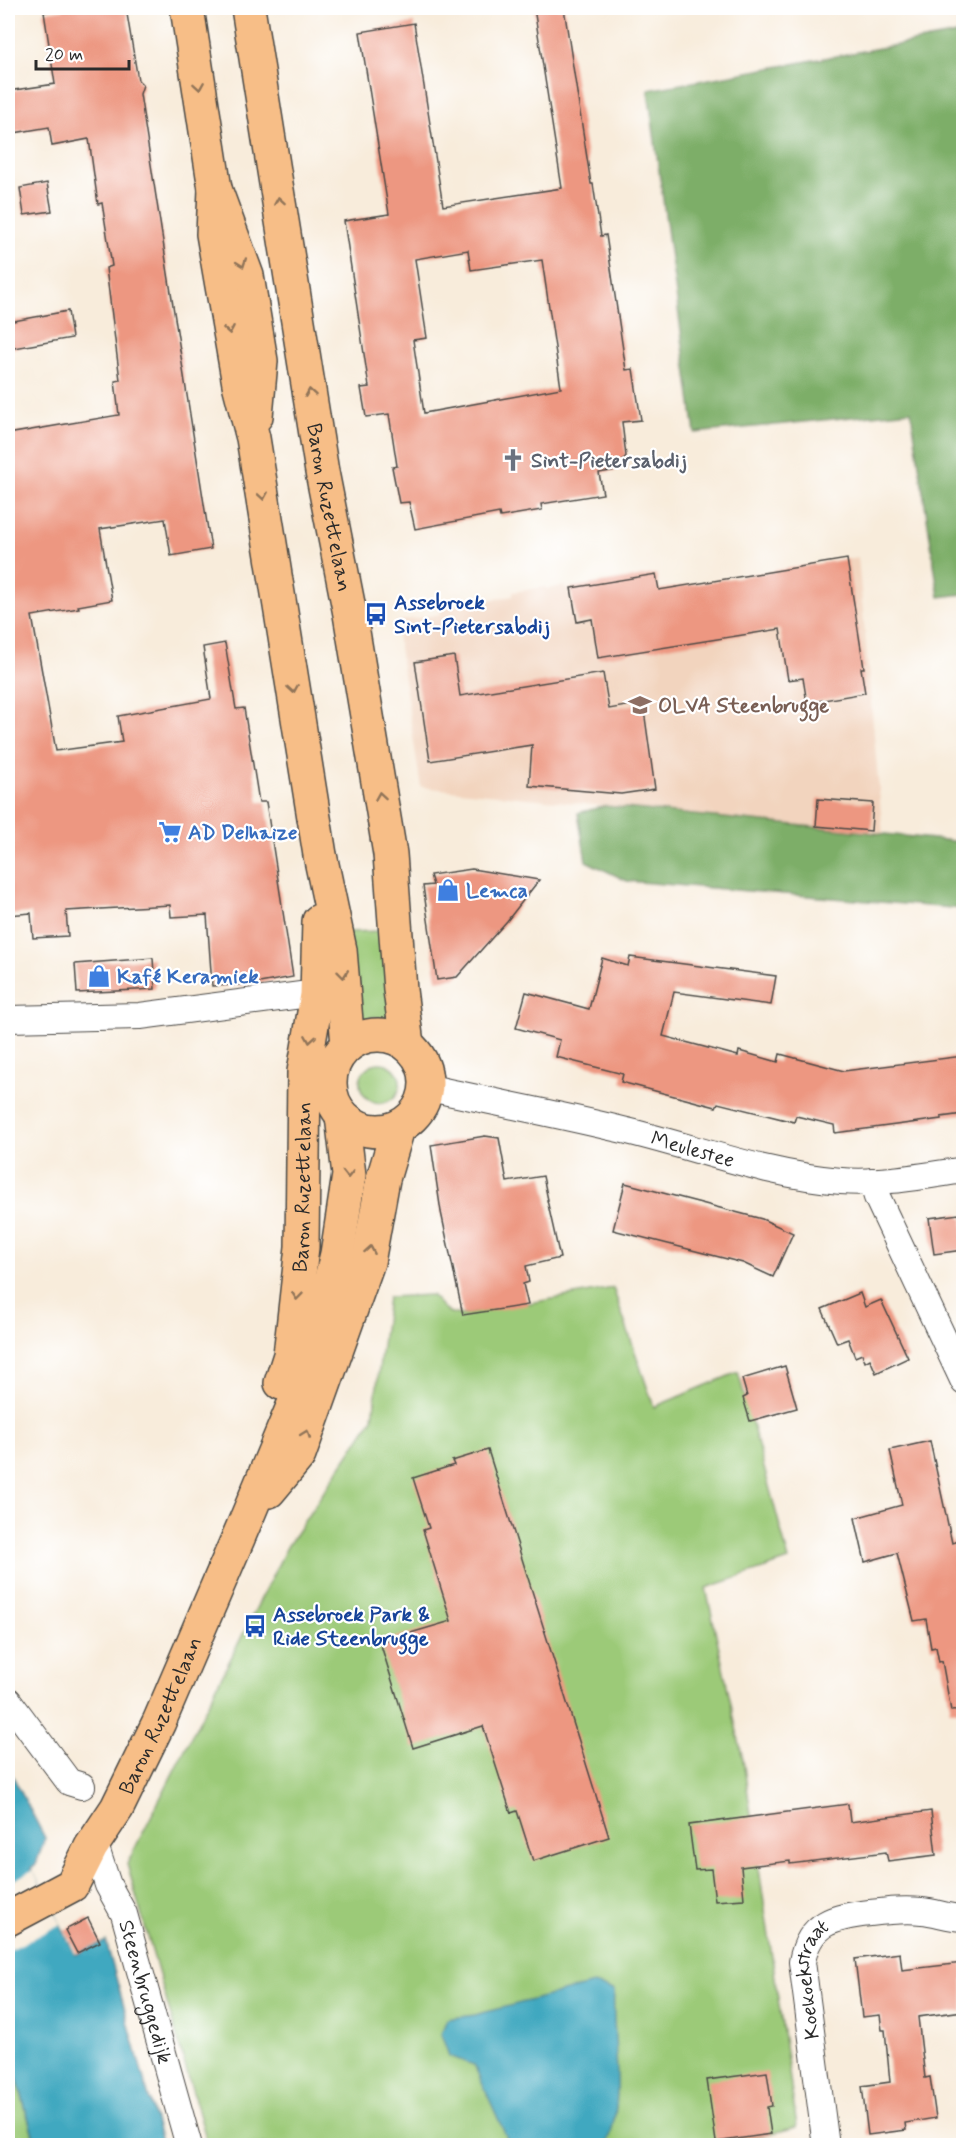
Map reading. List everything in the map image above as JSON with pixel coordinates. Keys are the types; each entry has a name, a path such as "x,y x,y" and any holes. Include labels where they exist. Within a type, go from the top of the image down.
{"main road":[{"name":"Baron Ruzettelaan","path":"186,8 215,189 247,276 261,361 253,438 320,855 340,950 348,1045"},
{"name":"Baron Ruzettelaan","path":"248,8 322,472 350,614 390,854 400,990 407,1044"},
{"name":"Baron Ruzettelaan","path":"248,1515 262,1440 290,1355 302,1247 304,1072 317,995 320,855"},
{"path":"367,1036 388,1036 407,1044 418,1056 425,1071 426,1087 422,1104 412,1118 398,1128 378,1132 358,1128 342,1116 332,1099 329,1079 335,1060 348,1045 367,1036"},
{"name":"Baron Ruzettelaan","path":"8,1919 72,1885 94,1842 117,1808 154,1731 248,1515 309,1368 337,1254 349,1175 342,1116"},
{"name":"Baron Ruzettelaan","path":"248,1515 299,1455 368,1262 383,1179 398,1128"}],"street":[{"path":"8,1019 140,1016 301,995"},
{"name":"Meulestee","path":"426,1087 623,1130 789,1174 841,1181 872,1181 905,1179 963,1170"},
{"path":"872,1181 877,1197 963,1382"},
{"path":"8,1700 69,1782 82,1786"},
{"name":"Steenbruggedijk","path":"94,1842 108,1885 124,1914 189,2145"},
{"name":"Koekoekstraat","path":"826,2145 802,1962 805,1946 822,1925 840,1916 894,1910 923,1911 963,1918"}],"shaded area":[{"name":"OLVA Steenbrugge","path":"858,557 883,835 421,787 395,622 440,614 439,604 452,602 454,606 513,596 513,592 545,587 546,589 564,586 565,589 656,574 659,590"}],"green space":[{"path":"963,33 964,594 939,597 911,411 695,433 648,90"},
{"path":"605,806 963,842 963,909 627,881 586,861 578,813"},
{"path":"384,931 392,1019 374,1017 357,1022 345,932"},
{"path":"380,1063 394,1069 400,1083 394,1097 380,1103 366,1097 360,1083 366,1069"},
{"path":"613,1288 654,1407 738,1372 789,1560 706,1588 743,1760 797,2127 721,2146 208,2145 127,1864 287,1547 373,1418 388,1297 432,1295 448,1312 463,1315"},
{"path":"8,2055 10,2055 36,2145 8,2146"}],"water":[{"path":"8,1767 45,1838 36,1864 31,1868 75,1955 106,1941 162,2145 36,2145 8,2046"},
{"path":"593,1984 614,1990 617,2087 613,2126 607,2145 510,2145 474,2065 449,2056 441,2034 447,2019 475,2015"}],"pier":[{"path":"33,1870 61,1924 8,1951 8,1883"}],"building":[{"path":"64,8 126,8 138,80 143,85 140,94 211,549 171,556 165,519 100,529 112,600 32,616 56,751 122,742 118,716 211,699 203,647 225,643 236,709 244,708 259,802 266,802 293,977 254,984 212,986 207,915 171,917 170,905 66,911 68,936 33,938 31,913 8,915 8,434 119,415 115,381 120,380 106,268 112,266 102,203 98,204 89,139 52,146 49,127 8,134 8,91 55,84 44,12"},
{"path":"534,8 564,8 591,184 593,184 601,236 606,235 626,370 633,369 641,420 622,422 626,456 616,470 599,473 603,494 541,504 542,510 500,517 499,513 415,529 409,502 399,503 392,467 397,466 389,414 366,417 361,388 369,387 344,221 389,214 360,32 414,23 443,206 562,188","holes":["468,250 471,270 542,260 561,388 424,413 413,340 427,338 415,259"]},
{"path":"47,183 52,211 24,215 20,188"},
{"path":"68,311 72,338 8,349 8,322"},
{"path":"847,559 864,668 861,668 865,693 807,703 803,678 788,680 780,629 598,658 592,619 577,622 571,588 656,574 659,590"},
{"path":"454,656 460,696 603,673 609,709 643,703 655,789 621,794 529,786 532,745 430,761 415,662"},
{"path":"818,799 873,803 871,831 816,826"},
{"path":"472,869 539,880 507,921 457,977 437,980 423,886 433,885 430,875"},
{"path":"630,957 776,976 771,1005 674,992 663,1036 738,1056 739,1051 778,1062 780,1054 844,1071 963,1056 963,1114 835,1133 834,1125 796,1116 794,1122 718,1103 716,1107 621,1082 623,1074 556,1057 560,1040 516,1028 526,992 589,1009 602,958 628,966"},
{"path":"153,958 155,989 77,993 75,964"},
{"path":"485,1136 499,1138 507,1182 543,1176 560,1258 526,1266 529,1282 523,1284 528,1305 463,1315 441,1212 431,1145"},
{"path":"625,1183 762,1219 793,1233 773,1277 743,1263 613,1230"},
{"path":"959,1214 960,1218 963,1218 963,1250 934,1254 929,1218"},
{"path":"860,1293 865,1307 881,1300 908,1358 876,1373 870,1359 865,1362 862,1354 855,1357 848,1339 837,1343 822,1309"},
{"path":"785,1366 797,1408 750,1421 743,1398 747,1396 742,1379"},
{"path":"930,1441 952,1543 963,1540 963,1710 951,1711 942,1661 939,1662 936,1647 931,1648 926,1619 914,1621 897,1553 865,1562 855,1518 902,1505 890,1450"},
{"path":"488,1450 609,1837 533,1861 517,1811 511,1813 483,1726 413,1748 380,1642 451,1621 423,1530 429,1528 413,1478 454,1465 452,1461"},
{"path":"848,1804 850,1822 931,1811 936,1855 888,1861 886,1852 790,1864 790,1861 741,1867 744,1899 715,1901 711,1869 695,1870 689,1825"},
{"path":"88,1918 100,1942 77,1953 65,1930"},
{"path":"900,1953 902,1970 963,1963 963,2011 918,2017 925,2078 930,2077 936,2118 905,2123 906,2130 868,2135 862,2086 890,2082 885,2030 882,2030 880,2015 862,2017 855,1959"},
{"path":"767,2072 772,2106 767,2107 771,2134 716,2142 707,2080"}],"place":[{"name":"Sint-Pietersabdij","path":"513,460"},
{"name":"Assebroek Sint-Pietersabdij","path":"376,614"},
{"name":"OLVA Steenbrugge","path":"640,705"},
{"name":"AD Delhaize","path":"170,832"},
{"name":"Lemca","path":"448,890"},
{"name":"Kafé Keramiek","path":"99,976"},
{"name":"Assebroek Park & Ride Steenbrugge","path":"255,1626"}]}
